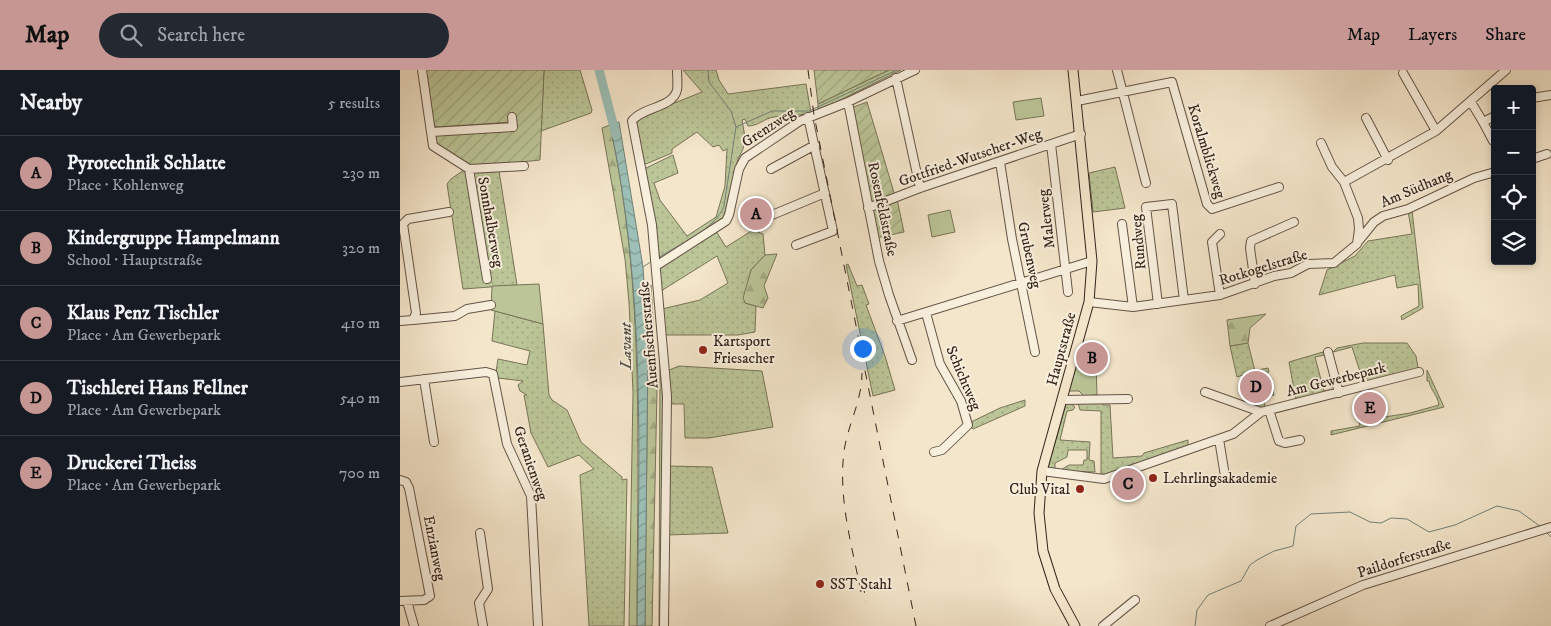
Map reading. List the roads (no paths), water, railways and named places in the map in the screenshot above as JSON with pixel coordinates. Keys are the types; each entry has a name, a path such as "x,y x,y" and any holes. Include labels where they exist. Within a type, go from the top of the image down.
{"main road":[{"name":"Hauptstraße","path":"1073,70 1081,134 1092,261 1088,302 1042,471 1039,513 1043,552 1055,589 1075,626"}],"street":[{"name":"Sonnhalberweg","path":"422,70 433,146 468,169 524,166"},
{"name":"Auenfischerstraße","path":"664,626 667,396 656,261 632,121 636,115 672,100 677,91 677,70"},
{"name":"Grenzweg","path":"656,261 726,221 739,169 745,158 800,120 848,102 915,70"},
{"path":"1117,70 1146,183"},
{"path":"1344,182 1388,160 1436,131 1506,70"},
{"path":"1403,73 1436,131"},
{"path":"896,78 920,188"},
{"name":"Koralmblickweg","path":"1077,101 1172,82 1207,204 1212,209 1279,187"},
{"path":"1536,97 1551,95"},
{"name":"Rosenfeldstraße","path":"848,102 879,261 897,321 912,360"},
{"path":"1471,102 1491,137"},
{"path":"431,132 513,127 512,116"},
{"path":"796,245 833,231 808,117"},
{"path":"1366,118 1388,160"},
{"path":"1483,122 1491,118"},
{"name":"Gottfried-Wutscher-Weg","path":"868,208 920,188 1081,134"},
{"path":"1321,143 1332,167 1344,182 1359,224 1356,244"},
{"name":"Malerweg","path":"1051,144 1068,292"},
{"path":"770,170 815,145"},
{"path":"1536,158 1547,154"},
{"name":"Grubenweg","path":"1000,162 1012,240 1035,352"},
{"name":"Sonnhalberweg","path":"468,169 487,279"},
{"name":"Am Südhang","path":"1356,244 1374,222 1383,216 1408,209 1474,178 1491,173"},
{"path":"772,215 825,194"},
{"name":"Rundweg","path":"1158,304 1146,207 1172,204 1184,300"},
{"path":"413,320 416,312 403,224 408,219 449,212"},
{"path":"1255,284 1250,248 1251,241 1294,222"},
{"path":"1122,224 1133,307"},
{"path":"1220,234 1212,242 1220,295"},
{"name":"Rotkogelstraße","path":"1088,302 1133,307 1220,295 1274,276 1291,273 1308,264 1334,263 1356,244"},
{"path":"897,321 1092,261"},
{"path":"400,321 455,316 467,309 491,305"},
{"name":"Schichtweg","path":"926,313 940,364 961,400 968,425 942,450 934,452"},
{"path":"1328,352 1339,393"},
{"name":"Geranienweg","path":"400,382 486,372 493,374 507,444 531,496 538,626"},
{"name":"Am Gewerbepark","path":"1042,471 1104,479 1233,434 1261,412 1418,372"},
{"path":"424,379 434,442"},
{"path":"1205,392 1261,412"},
{"path":"1062,400 1128,399"},
{"path":"1269,410 1279,441 1285,443 1300,440"},
{"path":"1219,439 1225,476"},
{"name":"Enzianweg","path":"400,480 406,482 409,488 430,596 424,600 404,601"},
{"name":"Paildorferstraße","path":"1270,626 1363,585 1551,527"},
{"path":"480,533 488,589 479,603 483,626"},
{"path":"1103,626 1135,600"},
{"path":"404,601 414,626"}],"water":[{"path":"619,122 643,267 648,346 645,626 637,626 639,438 635,312 630,249 622,187 610,125"}],"waterway":[{"name":"Lavant","path":"599,70 616,135"},
{"path":"658,258 705,229 719,215 724,206 736,127 731,111 709,82 708,70"},
{"path":"736,127 772,111 809,111 897,70"},
{"path":"643,267 652,261"},
{"path":"1195,626 1197,610 1208,595 1241,581 1250,565 1257,560 1274,551 1293,546 1296,526 1311,514 1350,512 1370,522 1381,523 1391,518 1407,519 1429,532 1455,525 1497,506 1519,511 1541,527"},
{"path":"1546,532 1551,537"}],"railway":[{"path":"808,70 814,115 916,626"},
{"path":"861,592 844,505 843,469 844,451 860,393 862,373"},
{"path":"863,584 866,602"}],"place":[{"name":"Pyrotechnik Schlatte","path":"756,214"},
{"name":"Kartsport Friesacher","path":"703,350"},
{"name":"Kindergruppe Hampelmann","path":"1092,358"},
{"name":"Tischlerei Hans Fellner","path":"1256,387"},
{"name":"Druckerei Theiss","path":"1370,408"},
{"name":"Lehrlingsakademie","path":"1153,478"},
{"name":"Klaus Penz Tischler","path":"1128,484"},
{"name":"Club Vital","path":"1080,489"},
{"name":"SST Stahl","path":"820,584"}]}
